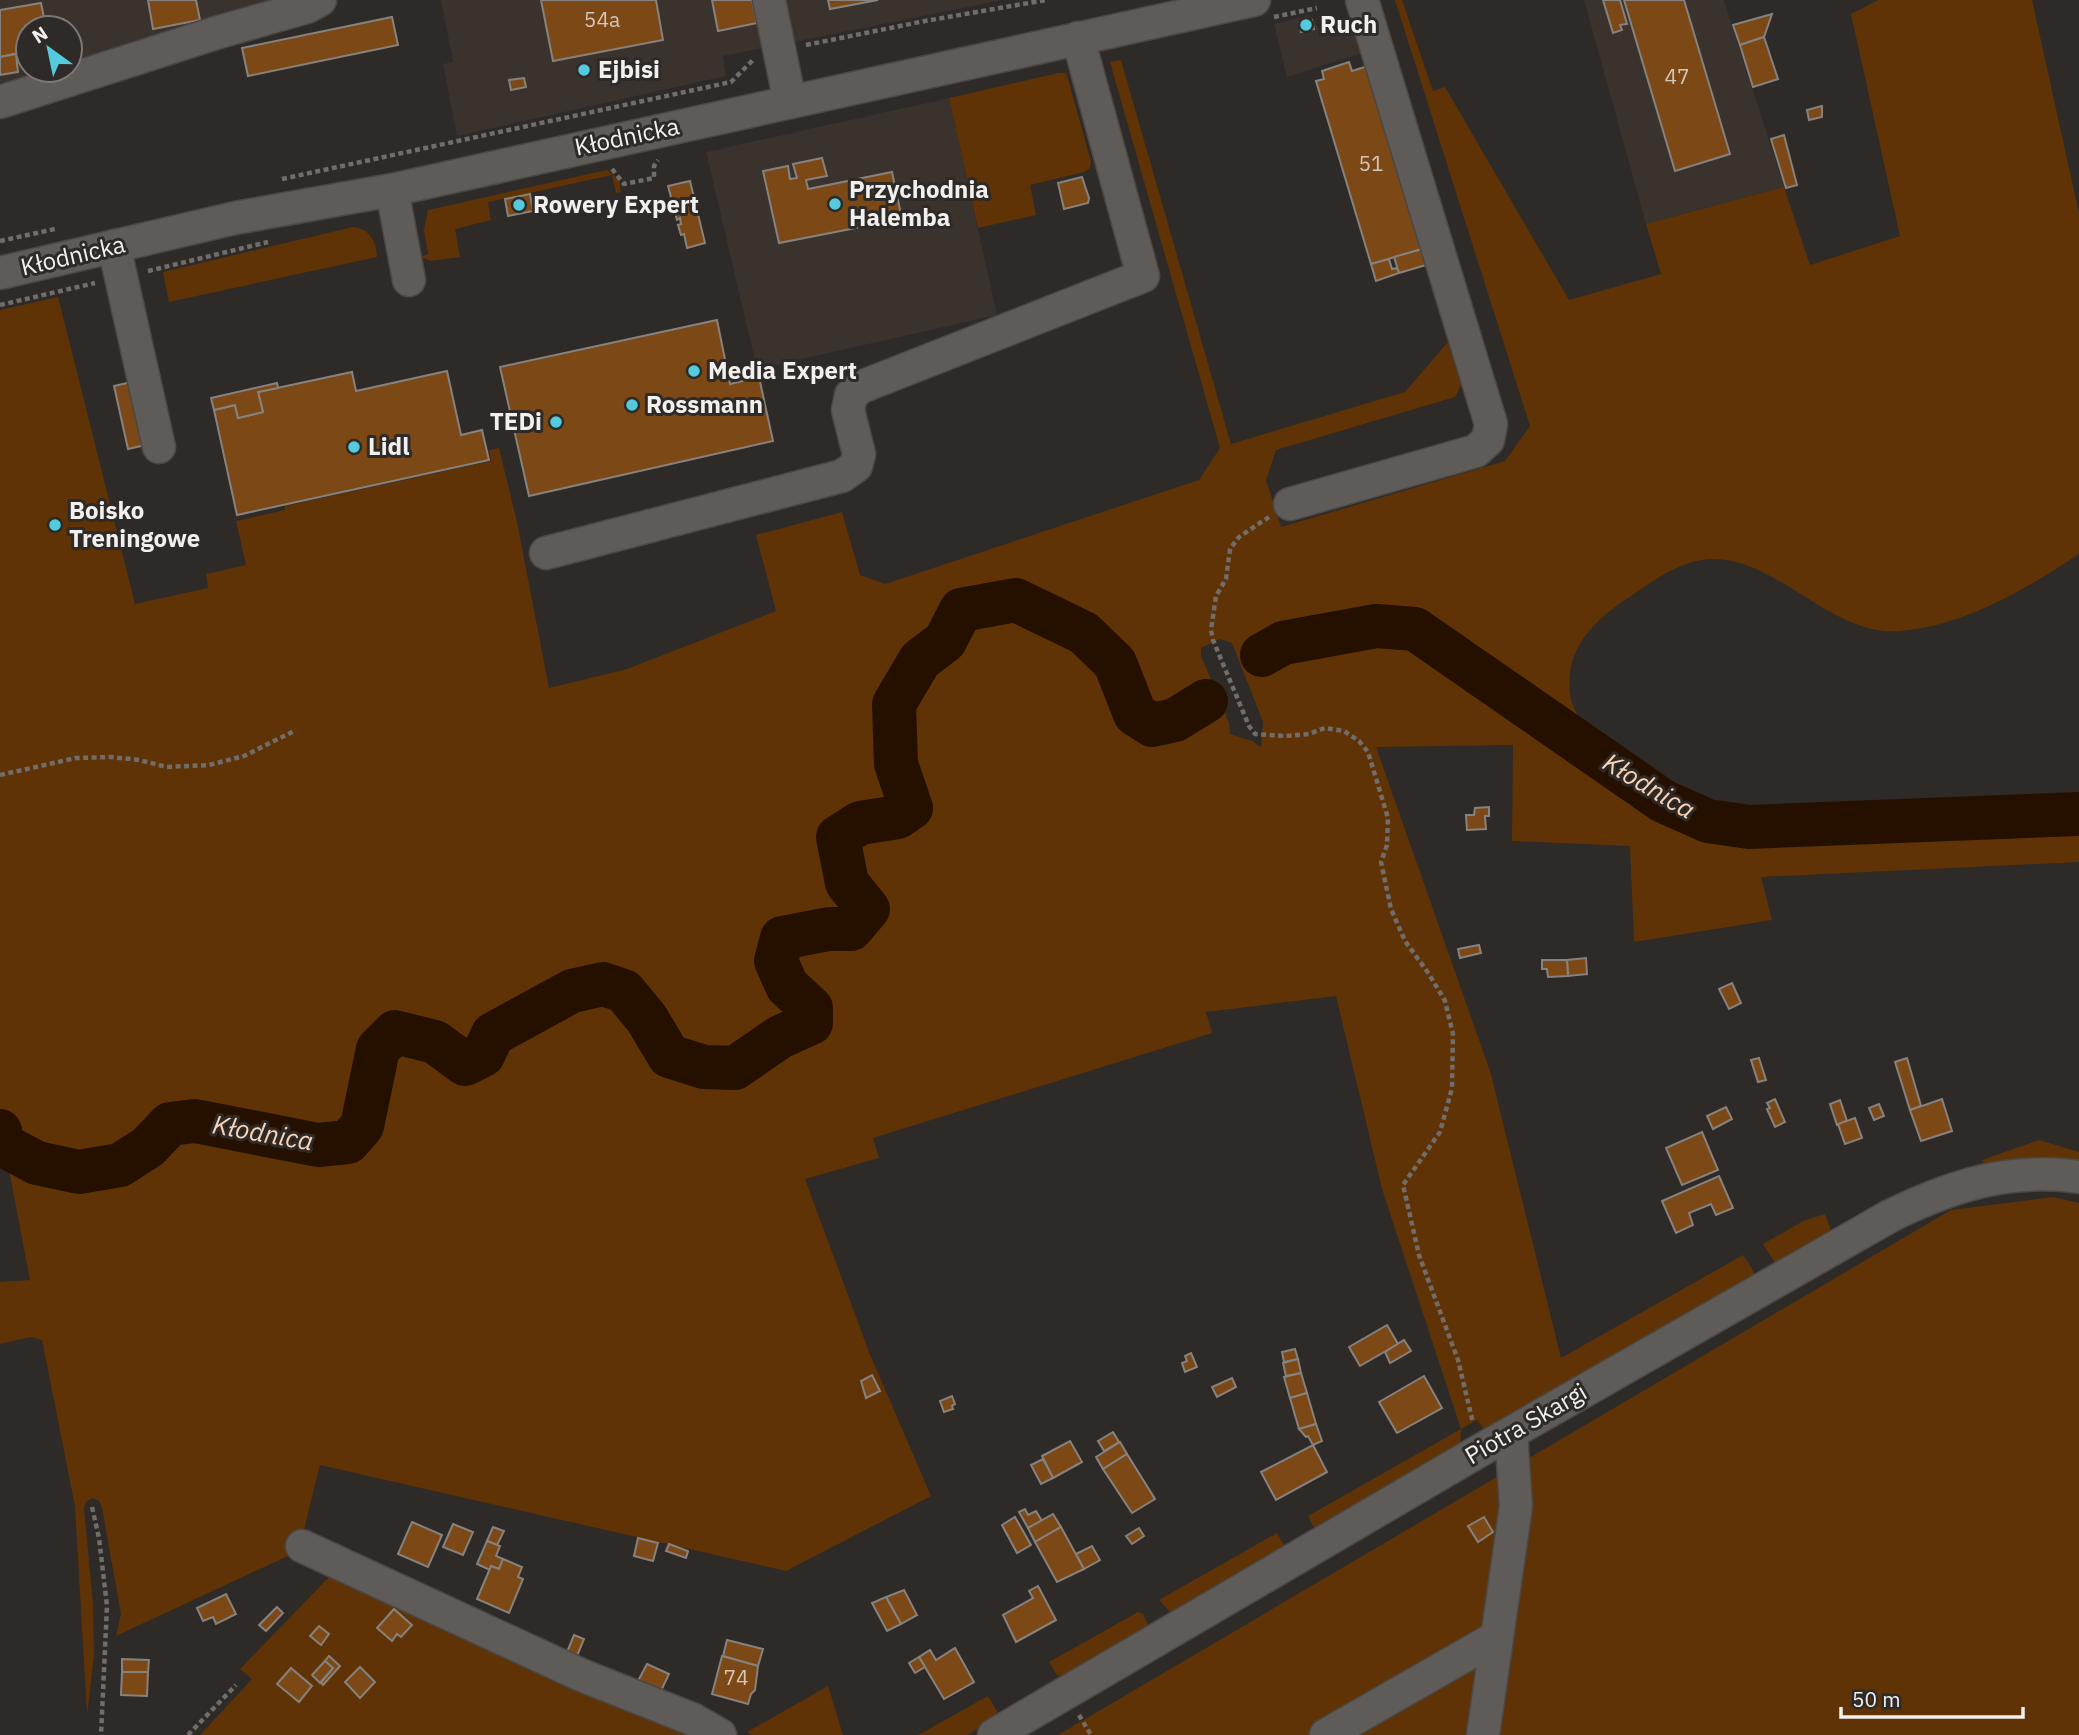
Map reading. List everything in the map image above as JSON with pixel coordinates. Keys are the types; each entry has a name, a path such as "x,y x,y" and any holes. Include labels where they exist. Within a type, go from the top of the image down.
{"street":[{"path":"0,102 219,32 307,7 320,0"},
{"path":"769,0 790,102"},
{"name":"Kłodnicka","path":"0,273 235,218 391,190 1254,0"},
{"path":"1290,504 1476,450 1488,440 1491,424 1362,0"},
{"path":"546,553 842,476 856,466 859,454 848,410 851,395 861,387 1143,276 1078,38"},
{"path":"391,190 409,280"},
{"path":"114,246 159,447"},
{"name":"Piotra Skargi","path":"994,1735 1479,1451 1889,1216 1929,1197 1971,1183 2012,1175 2079,1177"},
{"path":"1483,1735 1516,1506 1511,1433"},
{"path":"302,1546 581,1675 692,1719 720,1735"},
{"path":"1326,1735 1497,1637"}],"path":[{"path":"270,182 731,82 758,56 925,21 1046,0"},
{"path":"0,241 64,227"},
{"path":"1290,504 1246,532 1230,548 1226,579 1216,596 1211,630 1249,726 1255,733 1285,736 1309,734 1325,728 1344,731 1359,741 1368,752 1388,818 1387,845 1381,862 1391,909 1405,941 1445,1001 1454,1034 1452,1088 1440,1132 1403,1185 1419,1255 1458,1360 1479,1451"},
{"path":"0,775 76,758 111,757 167,767 209,765 244,756 296,730"},
{"path":"92,1507 99,1538 107,1606 101,1735"},
{"path":"188,1735 236,1685"}],"shaded area":[{"path":"0,0 299,0 84,67 84,14 14,14 14,84 29,84 0,93"},
{"name":"Ejbisi","path":"441,0 1003,0 723,56 726,76 457,136 443,64 453,62"},
{"path":"1395,0 1402,0 1433,91 1445,87 1569,300 1661,274 1646,224 1784,187 1810,265 1900,236 1851,14 1878,0 2032,0 2079,213 2079,554 2038,580 1971,614 1924,628 1900,631 1872,629 1846,620 1769,575 1743,564 1717,559 1689,563 1656,579 1597,622 1576,651 1570,674 1570,687 1574,708 1585,725 1640,769 1672,787 1721,801 1746,806 2079,795 2079,862 1761,877 1772,920 1634,942 1630,846 1512,841 1513,745 1376,747 1491,1074 1561,1358 1743,1255 1753,1270 1753,1278 1493,1431 1484,1429 1477,1420 1461,1429 1382,1189 1336,996 1206,1012 1212,1033 873,1138 879,1158 805,1179 869,1352 931,1496 786,1571 320,1465 303,1534 292,1554 116,1636 121,1614 102,1508 99,1501 93,1498 86,1501 84,1508 93,1604 94,1656 87,1715 75,1506 42,1340 31,1337 0,1344 0,1282 30,1280 9,1170 0,1160 0,310 58,297 135,604 208,588 206,574 246,565 236,521 285,510 285,506 491,461 489,450 499,448 517,522 549,688 627,669 776,611 756,535 842,512 860,575 885,584 1199,480 1220,448 1110,62 1121,60 1231,444 1405,392 1448,342 1461,385 1455,397 1276,450 1266,480 1281,527 1505,461 1530,426","holes":["1220,639 1232,643 1263,722 1261,747 1230,734 1229,723 1201,656 1201,648"]},
{"path":"1584,0 1724,0 1784,187 1646,224"},
{"path":"1352,8 1366,52 1287,77 1274,24 1310,15 1321,31 1350,24"},
{"path":"1066,73 1091,162 1090,168 1084,172 1030,185 1036,215 978,228 949,98"},
{"path":"949,98 997,315 757,369 706,152"},
{"path":"607,170 619,180 621,192 616,193 612,175 488,202 491,220 455,229 460,257 431,261 421,257 428,254 424,230 428,210"},
{"path":"353,227 368,233 377,257 169,302 163,272"},
{"path":"2039,1140 2079,1152 2079,1163 1986,1166 1982,1160"},
{"path":"2053,1197 2079,1203 2079,1735 1058,1735 1951,1210"},
{"path":"1825,1214 1830,1234 1783,1262 1775,1263 1763,1244 1803,1221"},
{"path":"1461,1429 1460,1449 1320,1530 1313,1526 1308,1516"},
{"path":"1277,1533 1285,1547 1177,1612 1170,1612 1159,1600"},
{"path":"331,1575 706,1735 200,1735 252,1679 240,1669"},
{"path":"1138,1612 1143,1614 1148,1625 1143,1632 1064,1676 1057,1675 1049,1662"},
{"path":"828,1686 843,1735 752,1735 747,1732"},
{"path":"988,1696 997,1711 996,1718 967,1735 918,1735"}],"building":[{"path":"148,0 196,0 200,20 153,29"},
{"name":"Ejbisi","path":"541,0 656,0 663,40 553,61"},
{"path":"712,0 752,0 757,23 718,31"},
{"path":"828,0 878,0 830,9"},
{"path":"1603,0 1620,0 1627,24 1620,25 1622,30 1613,33"},
{"path":"1624,0 1684,0 1730,154 1675,171"},
{"path":"41,3 43,14 14,14 14,54 0,57 0,10"},
{"path":"1772,14 1764,37 1740,45 1733,25"},
{"path":"392,17 398,45 248,76 242,48"},
{"name":"Ruch","path":"1312,20 1314,29 1301,32 1299,23"},
{"path":"1764,37 1778,79 1753,87 1740,45"},
{"path":"14,54 14,73 0,75 0,57"},
{"path":"1349,62 1352,71 1371,65 1426,248 1371,264 1316,81 1324,79 1322,71"},
{"path":"524,78 526,87 511,90 509,80"},
{"path":"1822,106 1822,117 1809,120 1807,110"},
{"path":"1784,135 1797,185 1786,188 1771,139"},
{"name":"Przychodnia Halemba","path":"822,158 827,176 806,180 808,189 892,172 902,219 779,243 763,171 788,166 790,179 797,178 793,164"},
{"path":"1082,177 1088,203 1064,209 1058,183"},
{"path":"690,181 705,243 687,248 668,186"},
{"name":"Rowery Expert","path":"530,194 533,211 508,216 505,199"},
{"path":"1422,249 1426,265 1399,273 1394,257"},
{"path":"1389,259 1392,269 1397,268 1399,273 1376,281 1371,264"},
{"path":"717,320 730,384 759,377 773,441 529,496 500,367"},
{"name":"Lidl","path":"447,371 461,435 482,430 489,460 237,515 214,410 235,405 238,418 263,412 258,392 352,372 356,391"},
{"path":"136,381 150,444 128,449 114,386"},
{"path":"277,383 278,388 258,392 263,412 238,418 235,405 214,410 211,398"},
{"path":"1489,807 1489,816 1485,816 1486,829 1467,830 1466,815 1474,815 1475,808"},
{"path":"1479,945 1481,953 1460,958 1458,949"},
{"path":"1586,958 1587,974 1568,976 1567,960"},
{"path":"1542,960 1567,960 1568,976 1548,977 1547,969 1542,969"},
{"path":"1732,983 1741,1003 1729,1009 1719,989"},
{"path":"1759,1058 1766,1080 1758,1082 1751,1060"},
{"path":"1907,1058 1921,1106 1910,1110 1895,1062"},
{"path":"1775,1099 1785,1122 1775,1127 1767,1103"},
{"path":"1942,1099 1952,1131 1921,1141 1910,1110"},
{"path":"1840,1100 1847,1121 1837,1125 1830,1104"},
{"path":"1879,1104 1884,1116 1874,1120 1869,1108"},
{"path":"1726,1107 1732,1119 1713,1129 1707,1116"},
{"path":"1855,1118 1862,1138 1845,1144 1838,1124"},
{"path":"1702,1132 1718,1170 1682,1185 1666,1148"},
{"path":"1719,1176 1733,1208 1716,1215 1711,1204 1689,1213 1693,1225 1676,1233 1662,1201"},
{"path":"1387,1325 1398,1344 1360,1366 1349,1347"},
{"path":"1404,1340 1411,1351 1390,1363 1385,1352"},
{"path":"1295,1349 1298,1359 1284,1362 1282,1352"},
{"path":"1191,1353 1197,1367 1185,1372 1182,1363 1187,1361 1185,1356"},
{"path":"1298,1359 1301,1373 1286,1376 1283,1363"},
{"path":"1301,1373 1307,1393 1290,1398 1284,1377"},
{"path":"872,1375 880,1391 866,1398 861,1381"},
{"path":"1424,1376 1442,1408 1397,1433 1379,1402"},
{"path":"1232,1378 1236,1387 1217,1397 1212,1387"},
{"path":"1307,1393 1316,1424 1299,1429 1290,1398"},
{"path":"952,1396 955,1404 953,1409 944,1412 940,1401"},
{"path":"1316,1424 1322,1441 1313,1445 1308,1436 1299,1429"},
{"path":"1113,1432 1119,1442 1104,1451 1098,1441"},
{"path":"1070,1441 1082,1462 1053,1478 1042,1456"},
{"path":"1120,1442 1127,1454 1103,1469 1096,1457"},
{"path":"1313,1445 1327,1472 1276,1500 1261,1472"},
{"path":"1127,1454 1155,1499 1132,1513 1103,1469"},
{"path":"1043,1459 1053,1478 1041,1484 1031,1465"},
{"path":"1025,1509 1028,1515 1036,1511 1042,1521 1028,1528 1019,1512"},
{"path":"1053,1514 1061,1527 1035,1542 1028,1528"},
{"path":"1015,1517 1031,1545 1017,1553 1002,1525"},
{"path":"1484,1517 1493,1532 1478,1542 1468,1526"},
{"path":"412,1522 442,1535 428,1567 398,1554"},
{"path":"453,1524 473,1532 463,1555 443,1547"},
{"path":"493,1527 504,1531 497,1545 487,1541"},
{"path":"1061,1527 1084,1569 1057,1582 1035,1542"},
{"path":"1139,1528 1144,1536 1132,1544 1126,1536"},
{"path":"638,1538 658,1543 653,1561 634,1556"},
{"path":"487,1541 500,1546 496,1556 503,1559 499,1569 491,1566 490,1570 477,1564"},
{"path":"669,1544 688,1551 686,1558 666,1551"},
{"path":"1092,1546 1100,1560 1084,1569 1076,1554"},
{"path":"503,1559 522,1567 518,1577 523,1579 509,1613 477,1599 491,1566 499,1569"},
{"path":"1038,1586 1056,1620 1016,1642 1003,1615 1033,1598 1029,1591"},
{"path":"904,1590 917,1615 901,1624 886,1597"},
{"path":"226,1594 236,1614 216,1624 213,1617 203,1621 197,1608"},
{"path":"886,1597 901,1624 887,1631 872,1603"},
{"path":"277,1607 283,1613 266,1631 259,1625"},
{"path":"394,1609 412,1625 401,1637 397,1634 392,1641 377,1628"},
{"path":"319,1626 329,1634 321,1645 310,1636"},
{"path":"574,1635 584,1639 577,1656 567,1652"},
{"path":"727,1640 763,1649 758,1666 723,1656"},
{"path":"955,1648 974,1682 944,1699 919,1657 930,1650 936,1660"},
{"path":"329,1656 340,1666 323,1685 321,1683 333,1668 325,1661"},
{"path":"722,1656 758,1666 755,1690 748,1704 712,1694"},
{"path":"919,1657 925,1667 915,1673 909,1663"},
{"path":"122,1659 149,1660 148,1672 122,1672"},
{"path":"325,1661 333,1668 320,1683 312,1675"},
{"path":"647,1664 669,1674 661,1691 638,1681"},
{"path":"360,1667 375,1682 360,1698 345,1682"},
{"path":"291,1668 312,1686 299,1702 277,1684"},
{"path":"122,1672 148,1672 147,1696 121,1695"}],"waterway":[{"name":"Kłodnica","path":"0,1131 3,1145 37,1163 79,1172 120,1165 148,1147 170,1124 195,1121 318,1145 348,1142 362,1126 378,1049 395,1032 435,1042 465,1064 483,1055 493,1034 572,991 603,984 624,991 647,1019 669,1056 704,1067 735,1068 780,1037 811,1023 811,1008 787,986 776,961 782,938 829,929 851,929 868,909 847,883 838,837 860,823 898,817 911,808 896,764 894,704 920,660 945,641 961,610 1016,600 1084,633 1115,663 1135,714 1152,725 1175,720 1206,701"},
{"name":"Kłodnica","path":"1262,655 1283,643 1376,626 1415,629 1663,801 1708,821 1749,827 2079,814"}],"place":[{"name":"Ruch","path":"1306,25"},
{"name":"Ejbisi","path":"584,70"},
{"name":"Przychodnia Halemba","path":"835,204"},
{"name":"Rowery Expert","path":"519,205"},
{"name":"Media Expert","path":"694,371"},
{"name":"Rossmann","path":"632,405"},
{"name":"TEDi","path":"556,422"},
{"name":"Lidl","path":"354,447"},
{"name":"Boisko Treningowe","path":"55,525"}]}
